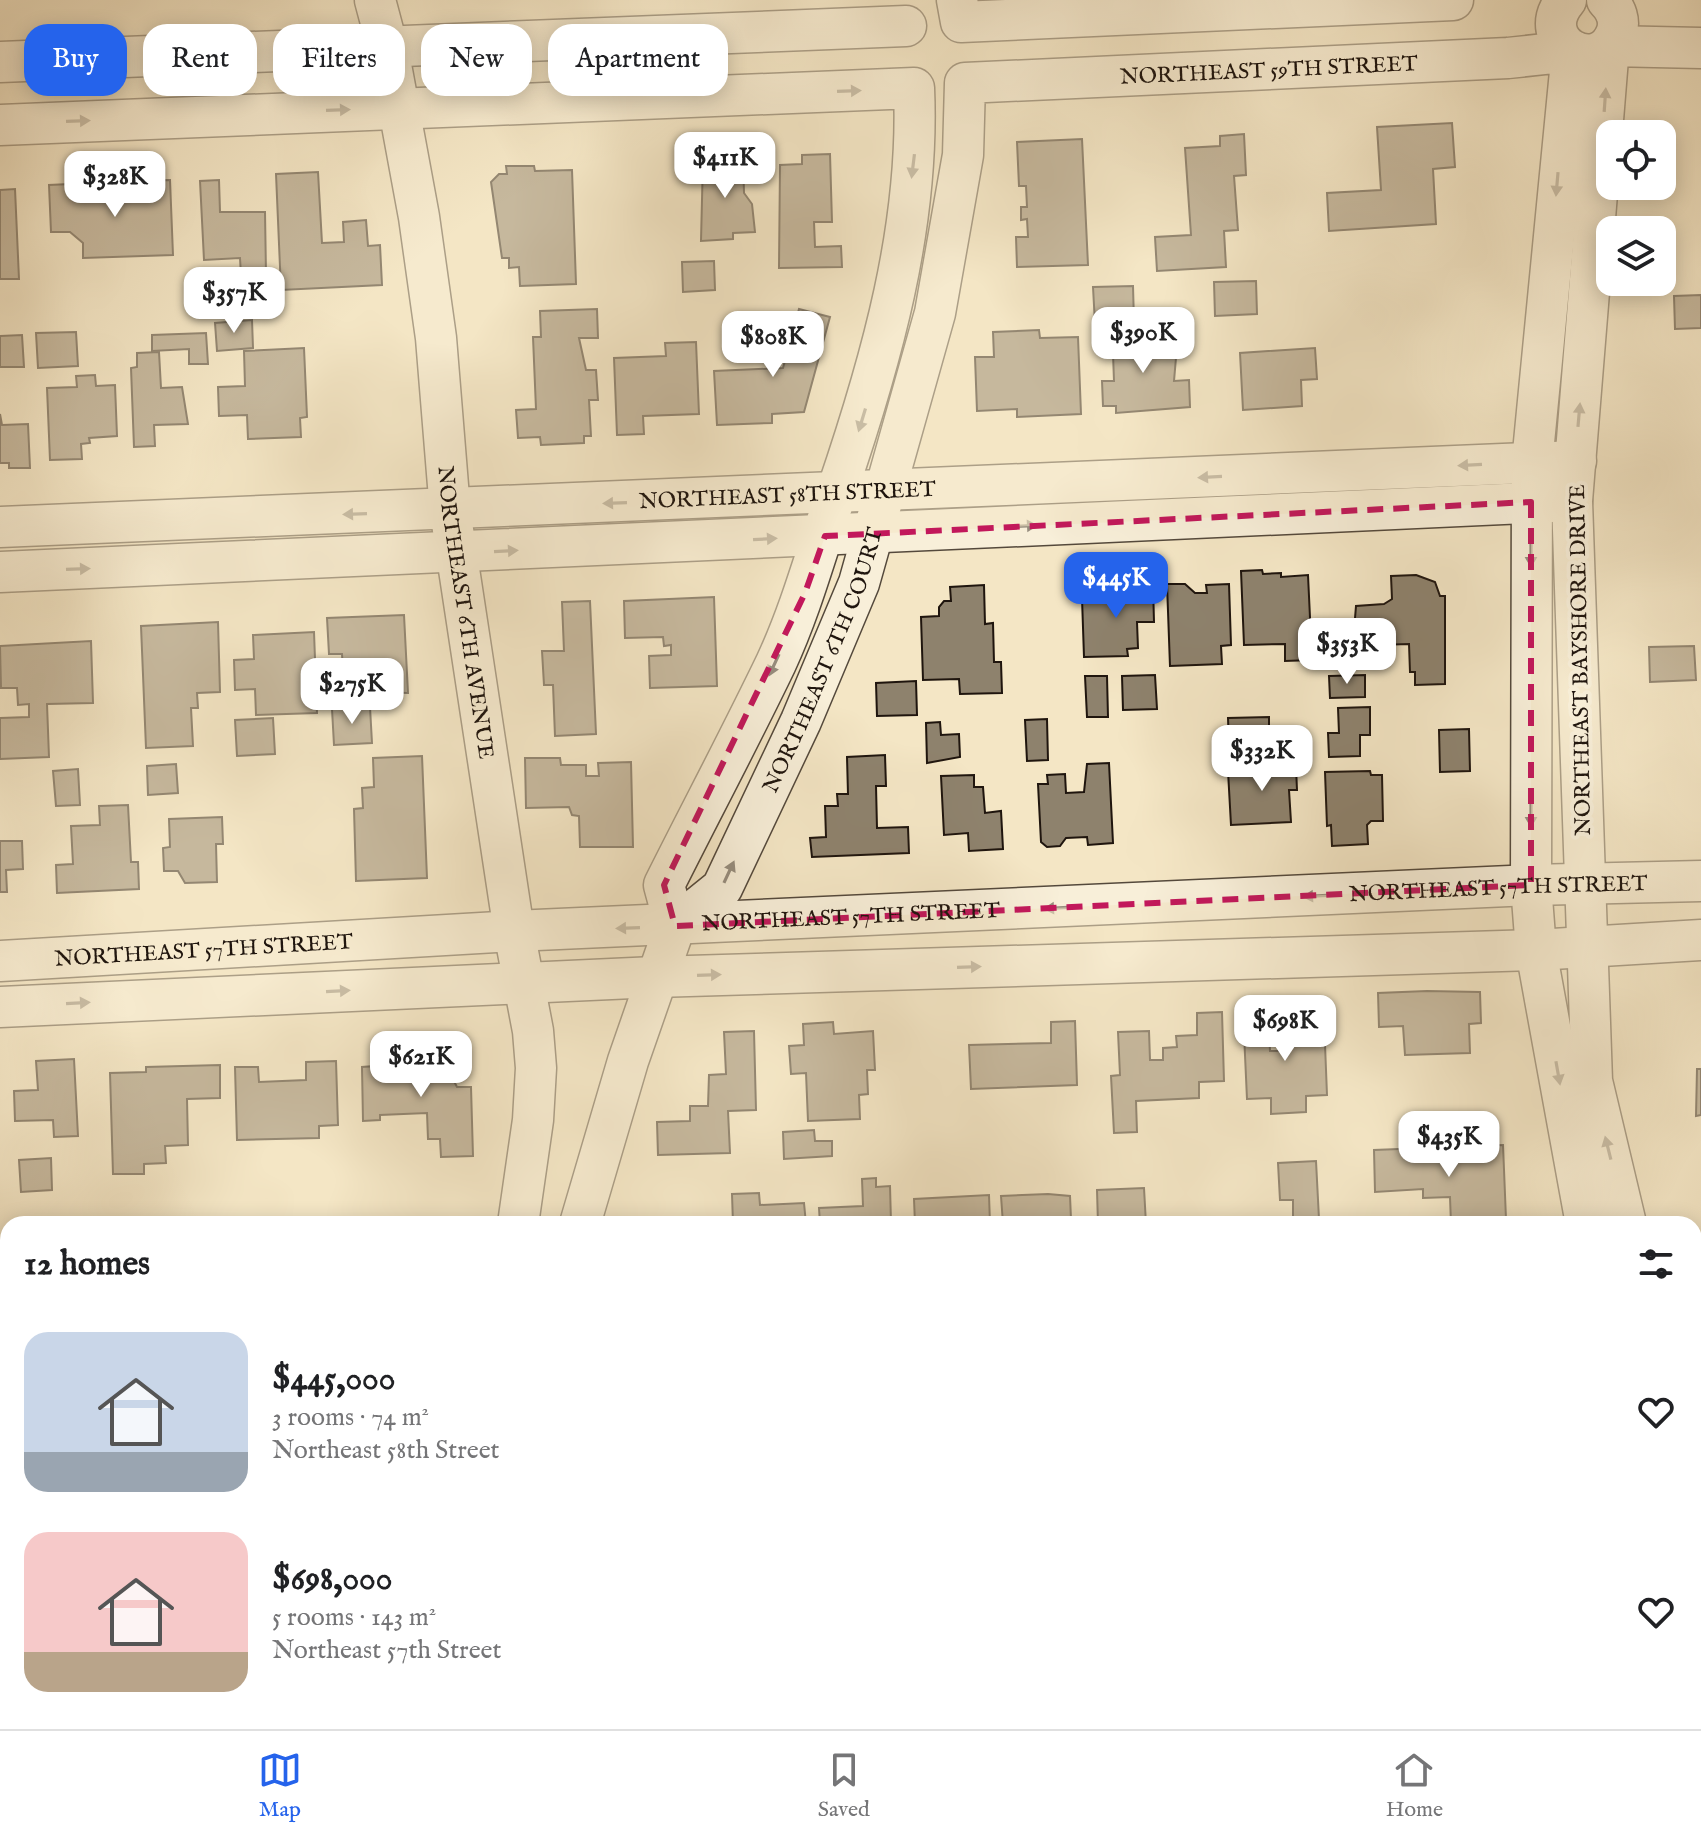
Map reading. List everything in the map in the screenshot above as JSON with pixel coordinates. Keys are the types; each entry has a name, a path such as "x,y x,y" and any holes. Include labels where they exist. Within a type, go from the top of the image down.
{"street":[{"name":"NORTHEAST 6TH AVENUE","path":"375,0 381,24"},
{"path":"405,48 904,13 950,16 959,11 1453,0"},
{"name":"NORTHEAST BAYSHORE DRIVE","path":"1566,0 1559,8 1558,37 1591,48"},
{"name":"NORTHEAST BAYSHORE DRIVE","path":"1585,1216 1536,950 1531,885 1531,502 1532,463 1591,48 1618,29 1618,20 1607,0"},
{"path":"0,125 914,88 940,94 965,83 976,58 970,32 959,11"},
{"path":"904,13 895,59 898,70 914,88"},
{"name":"NORTHEAST BAYSHORE DRIVE","path":"1591,48 1572,501 1592,1081 1624,1216"},
{"name":"NORTHEAST 59TH STREET","path":"965,83 1508,58 1591,48 1701,48"},
{"path":"0,62 273,53"},
{"name":"NORTHEAST 6TH COURT","path":"655,977 675,926 722,888 801,721 859,583 935,313 954,218 965,131 965,83"},
{"name":"NORTHEAST 6TH COURT","path":"675,926 664,885 776,662 825,536 877,370 895,284 916,143 914,88"},
{"name":"NORTHEAST 6TH AVENUE","path":"397,96 436,338 450,510 536,1068 519,1216"},
{"name":"NORTHEAST 58TH STREET","path":"0,527 1576,461"},
{"name":"NORTHEAST 58TH STREET","path":"0,572 457,554 1572,501"},
{"name":"NORTHEAST 57TH STREET","path":"0,961 514,931 1531,885 1701,881"},
{"path":"0,1007 655,977 1536,950 1701,940"},
{"path":"582,1216 655,977"}],"highlighted area":[{"path":"1531,502 1531,885 675,926 664,885 805,593 825,536"}],"building":[{"path":"1452,123 1455,167 1433,169 1436,224 1329,231 1327,193 1381,190 1377,127"},
{"path":"1244,134 1246,175 1234,176 1238,230 1224,231 1226,267 1157,271 1155,237 1191,235 1185,148 1220,146 1220,136"},
{"path":"1082,139 1088,265 1017,267 1016,237 1028,237 1027,219 1021,220 1021,207 1027,207 1026,186 1019,186 1017,142"},
{"path":"830,154 832,222 814,222 815,247 841,246 842,267 779,268 780,165 802,164 802,155"},
{"path":"743,158 744,193 752,204 755,232 733,233 733,239 701,241 703,159"},
{"path":"506,166 534,166 535,171 572,170 576,284 520,286 519,267 509,268 509,258 502,258 491,182 499,174 507,174"},
{"path":"318,172 322,243 344,242 343,222 366,220 368,246 380,245 382,285 281,290 276,174"},
{"path":"170,180 173,255 83,258 83,243 70,232 51,232 49,185 92,183 92,191 136,190 135,181"},
{"path":"219,180 220,212 265,212 266,274 241,275 240,258 204,260 200,181"},
{"path":"15,189 19,279 0,279 0,190"},
{"path":"714,261 715,290 683,292 682,262"},
{"path":"1256,281 1257,314 1215,316 1214,282"},
{"path":"1133,286 1134,322 1095,324 1093,287"},
{"path":"1701,295 1701,328 1675,329 1676,296"},
{"path":"597,309 598,338 579,338 586,370 596,370 598,400 589,400 591,436 584,436 584,443 541,445 540,437 518,438 516,410 536,409 533,337 541,337 540,311"},
{"path":"799,309 830,317 804,412 772,414 772,423 717,425 714,371 783,368"},
{"path":"252,320 253,348 217,351 215,323"},
{"path":"1145,325 1146,347 1177,346 1174,381 1189,380 1190,407 1116,413 1116,406 1103,406 1102,381 1114,381 1112,326"},
{"path":"1039,330 1040,338 1078,337 1081,414 1017,417 1017,409 977,411 975,357 994,357 993,332"},
{"path":"76,332 78,366 38,368 36,333"},
{"path":"206,333 208,364 189,364 189,349 152,351 152,335"},
{"path":"22,335 24,367 0,367 0,336"},
{"path":"696,342 699,414 643,416 644,434 617,435 614,358 666,356 665,343"},
{"path":"304,348 307,417 300,418 301,437 248,439 247,415 219,416 218,387 245,386 244,351"},
{"path":"1315,348 1317,379 1301,380 1302,406 1243,410 1240,353"},
{"path":"159,352 161,388 182,387 188,424 154,425 155,446 134,447 131,368 137,367 137,353"},
{"path":"95,375 96,386 115,385 117,436 89,438 90,443 81,444 82,459 50,460 47,388 77,387 76,376"},
{"path":"0,414 2,425 28,424 30,468 9,468 9,463 0,463"},
{"path":"1262,570 1263,574 1281,573 1281,577 1308,575 1312,660 1285,661 1285,644 1244,645 1241,571"},
{"path":"1416,575 1435,582 1440,596 1445,596 1445,684 1415,685 1415,672 1410,672 1409,644 1376,645 1364,650 1353,643 1356,606 1384,604 1392,599 1391,576"},
{"path":"1167,584 1185,584 1195,593 1207,593 1206,585 1229,584 1231,645 1221,646 1222,664 1170,666"},
{"path":"984,585 985,624 993,623 994,662 1001,662 1002,693 960,694 959,679 923,680 921,617 939,616 939,607 944,601 951,601 950,587"},
{"path":"1153,585 1154,622 1137,622 1138,648 1127,649 1128,656 1084,657 1082,598 1099,597 1099,588"},
{"path":"714,597 717,686 650,688 649,656 671,655 671,645 664,646 663,637 625,638 624,601"},
{"path":"590,601 596,734 555,736 553,685 544,685 542,651 564,651 562,602"},
{"path":"404,615 408,693 344,691 342,654 329,654 327,618"},
{"path":"218,622 220,692 197,693 198,708 191,708 193,746 146,748 141,626"},
{"path":"314,632 317,713 256,715 255,689 235,690 234,660 254,659 253,635"},
{"path":"91,641 93,703 47,704 49,757 0,759 0,718 29,717 29,704 18,705 17,688 1,688 0,646"},
{"path":"1694,646 1696,680 1650,682 1649,647"},
{"path":"1155,675 1157,709 1123,710 1122,676"},
{"path":"1365,675 1365,697 1330,698 1329,676"},
{"path":"1085,676 1107,676 1108,717 1087,717"},
{"path":"916,681 917,715 877,716 876,683"},
{"path":"370,707 372,743 334,745 332,709"},
{"path":"1370,707 1370,735 1360,735 1360,756 1329,757 1328,733 1339,733 1338,708"},
{"path":"1269,717 1269,747 1229,748 1228,718"},
{"path":"273,718 275,754 237,756 235,720"},
{"path":"1047,719 1048,760 1027,761 1025,720"},
{"path":"940,722 941,735 959,734 960,757 927,763 926,723"},
{"path":"1469,729 1470,771 1440,772 1439,730"},
{"path":"885,755 886,786 876,786 877,828 908,827 909,853 812,857 810,838 826,837 825,806 838,806 837,794 848,794 847,757"},
{"path":"1276,755 1277,768 1296,767 1297,790 1289,790 1291,822 1231,825 1228,771 1261,766 1260,756"},
{"path":"422,756 427,878 356,881 354,809 363,808 362,788 374,787 373,758"},
{"path":"525,758 560,758 561,765 586,765 586,776 599,776 598,763 631,762 633,847 580,847 579,816 572,815 569,807 526,808"},
{"path":"1109,763 1113,843 1088,845 1087,837 1066,838 1060,846 1047,847 1041,842 1038,784 1048,784 1047,775 1065,774 1066,793 1084,792 1087,764"},
{"path":"176,764 178,793 148,795 147,766"},
{"path":"78,769 80,805 56,806 53,771"},
{"path":"1370,771 1371,775 1382,775 1383,821 1371,821 1367,825 1368,844 1332,846 1331,825 1327,826 1325,772"},
{"path":"974,775 974,787 983,787 985,813 1001,811 1003,849 969,851 968,833 944,835 941,776"},
{"path":"128,805 131,862 138,862 139,889 57,893 56,865 73,864 71,826 100,825 99,806"},
{"path":"222,817 223,844 216,844 217,882 185,883 178,871 164,871 163,848 170,847 169,819"},
{"path":"0,841 22,841 23,869 6,870 7,892 0,892"},
{"path":"1480,992 1481,1023 1469,1024 1470,1053 1405,1055 1403,1026 1379,1027 1378,993"},
{"path":"1268,1010 1270,1051 1289,1051 1288,1016 1324,1019 1327,1095 1306,1096 1306,1112 1271,1114 1271,1098 1247,1099 1243,1011"},
{"path":"1222,1012 1224,1081 1199,1082 1199,1098 1136,1101 1137,1132 1114,1133 1111,1076 1120,1075 1118,1032 1149,1031 1150,1060 1163,1060 1163,1048 1177,1047 1176,1036 1197,1035 1197,1013"},
{"path":"1075,1021 1077,1085 971,1089 969,1045 1051,1043 1051,1022"},
{"path":"833,1022 834,1034 873,1031 875,1070 867,1070 868,1094 859,1095 860,1119 808,1121 806,1073 791,1074 789,1046 804,1045 803,1024"},
{"path":"754,1031 756,1110 728,1111 730,1153 658,1155 657,1122 690,1121 690,1106 708,1106 709,1075 726,1074 724,1032"},
{"path":"433,1053 434,1065 448,1070 457,1087 471,1087 473,1156 441,1157 440,1139 428,1139 427,1113 380,1115 380,1120 363,1121 362,1067 390,1065 390,1054"},
{"path":"74,1059 78,1136 54,1137 53,1120 15,1121 14,1091 38,1090 36,1061"},
{"path":"336,1061 338,1125 319,1126 319,1138 237,1140 235,1067 258,1067 259,1082 306,1080 306,1062"},
{"path":"220,1065 220,1098 187,1099 188,1145 165,1146 166,1163 144,1164 144,1174 113,1174 110,1073 146,1072 146,1067"},
{"path":"1697,1069 1701,1069 1701,1115 1696,1116"},
{"path":"814,1130 815,1141 832,1141 832,1156 784,1159 783,1132"},
{"path":"1503,1145 1506,1216 1451,1216 1450,1197 1423,1198 1423,1189 1375,1192 1374,1150"},
{"path":"51,1158 52,1190 21,1192 19,1160"},
{"path":"1316,1161 1319,1216 1293,1216 1293,1200 1280,1200 1278,1163"},
{"path":"876,1178 876,1187 890,1186 891,1216 820,1216 819,1208 863,1206 862,1179"},
{"path":"1144,1188 1146,1216 1098,1216 1097,1190"},
{"path":"759,1193 760,1205 804,1203 805,1216 733,1216 732,1194"},
{"path":"989,1195 990,1216 915,1216 914,1199"},
{"path":"1001,1196 1070,1196 1071,1216 1002,1216"}]}
